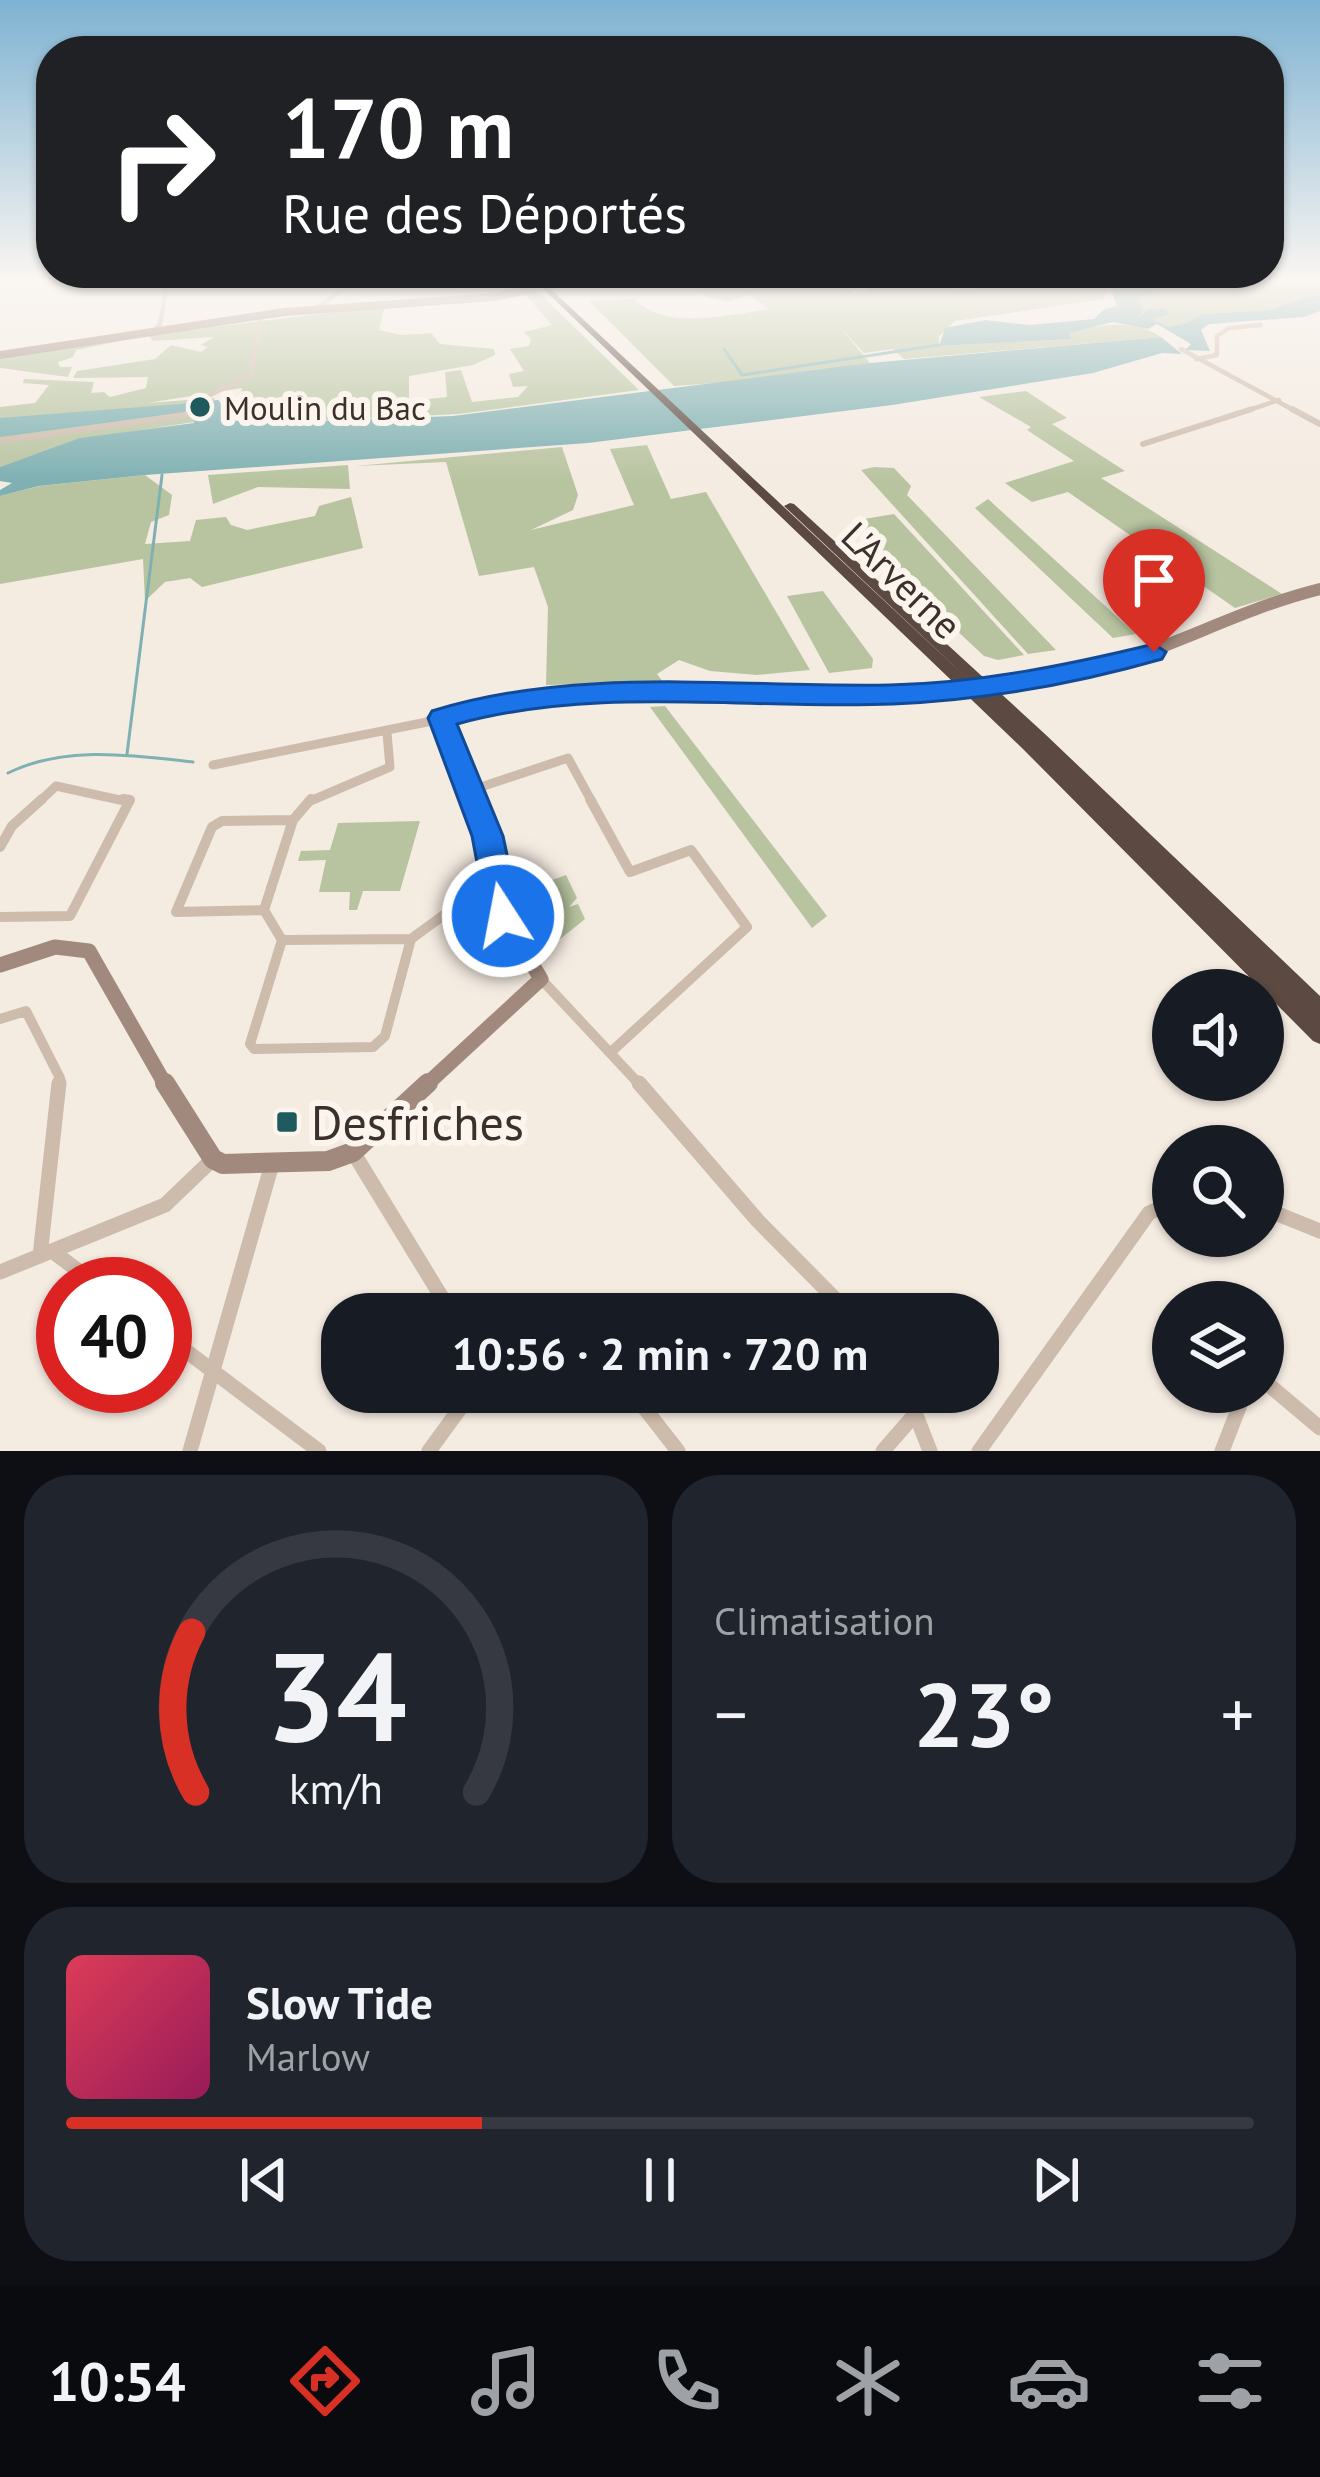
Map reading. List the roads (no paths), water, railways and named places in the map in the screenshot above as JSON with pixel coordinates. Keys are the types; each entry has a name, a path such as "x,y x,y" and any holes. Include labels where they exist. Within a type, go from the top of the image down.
{"highway":[{"name":"L'Arverne","path":"611,347 1028,745 1320,1034"},
{"name":"L'Arverne","path":"615,347 649,381"},
{"name":"L'Arverne","path":"713,441 1026,724 1320,1010"}],"street":[{"path":"0,356 52,347"},
{"path":"0,442 186,415 195,403 250,375 255,347"},
{"path":"1196,359 1216,355 1216,347"},
{"path":"1183,351 1320,424"},
{"path":"1143,444 1279,400"},
{"path":"213,765 387,733 406,722 501,702 577,694 864,695 1012,683 1114,665 1184,639 1261,602 1320,590"},
{"path":"442,718 472,790 510,930 541,979 758,1221 829,1293"},
{"path":"387,733 390,767 381,776 330,786 300,807 293,820 264,910 282,940 250,1044 254,1049 373,1047 385,1036 411,939 478,890 497,884"},
{"path":"472,790 568,758 630,872 691,850 747,927 611,1052"},
{"path":"0,847 12,826 56,786 130,800 70,916 0,917"},
{"path":"264,910 176,912 212,827 222,821 293,820"},
{"path":"282,940 411,939"},
{"path":"0,965 54,946 89,951 202,1148 223,1164 328,1161 353,1152 541,979"},
{"path":"0,1019 26,1011 60,1078 46,1253"},
{"path":"353,1152 439,1293"},
{"path":"0,1272 165,1205 213,1159"},
{"path":"190,1451 272,1164"},
{"path":"979,1451 1152,1212"},
{"path":"1284,1216 1320,1231"},
{"path":"46,1253 52,1257"},
{"path":"192,1356 319,1451"},
{"path":"1284,1398 1320,1428"},
{"path":"429,1451 457,1413"},
{"path":"648,1413 678,1451"},
{"path":"883,1451 916,1413 930,1451"},
{"path":"1222,1451 1237,1413"}],"water":[{"path":"1052,347 1173,347 1182,354 1162,353 1093,373 892,405 588,443 145,475 39,486 0,496 0,490 12,483 0,481 0,467 80,438 194,423 195,411 211,409 214,403 252,402 247,407 267,423 453,416 870,363"},
{"path":"192,403 187,412 0,437 0,418"}],"waterway":[{"path":"724,349 742,375 928,347"},
{"path":"186,406 217,403"},
{"path":"127,754 162,475"},
{"path":"8,773 76,755 193,762"}],"place":[{"name":"Moulin du Bac","path":"200,407"},
{"name":"Desfriches","path":"287,1122"}]}
